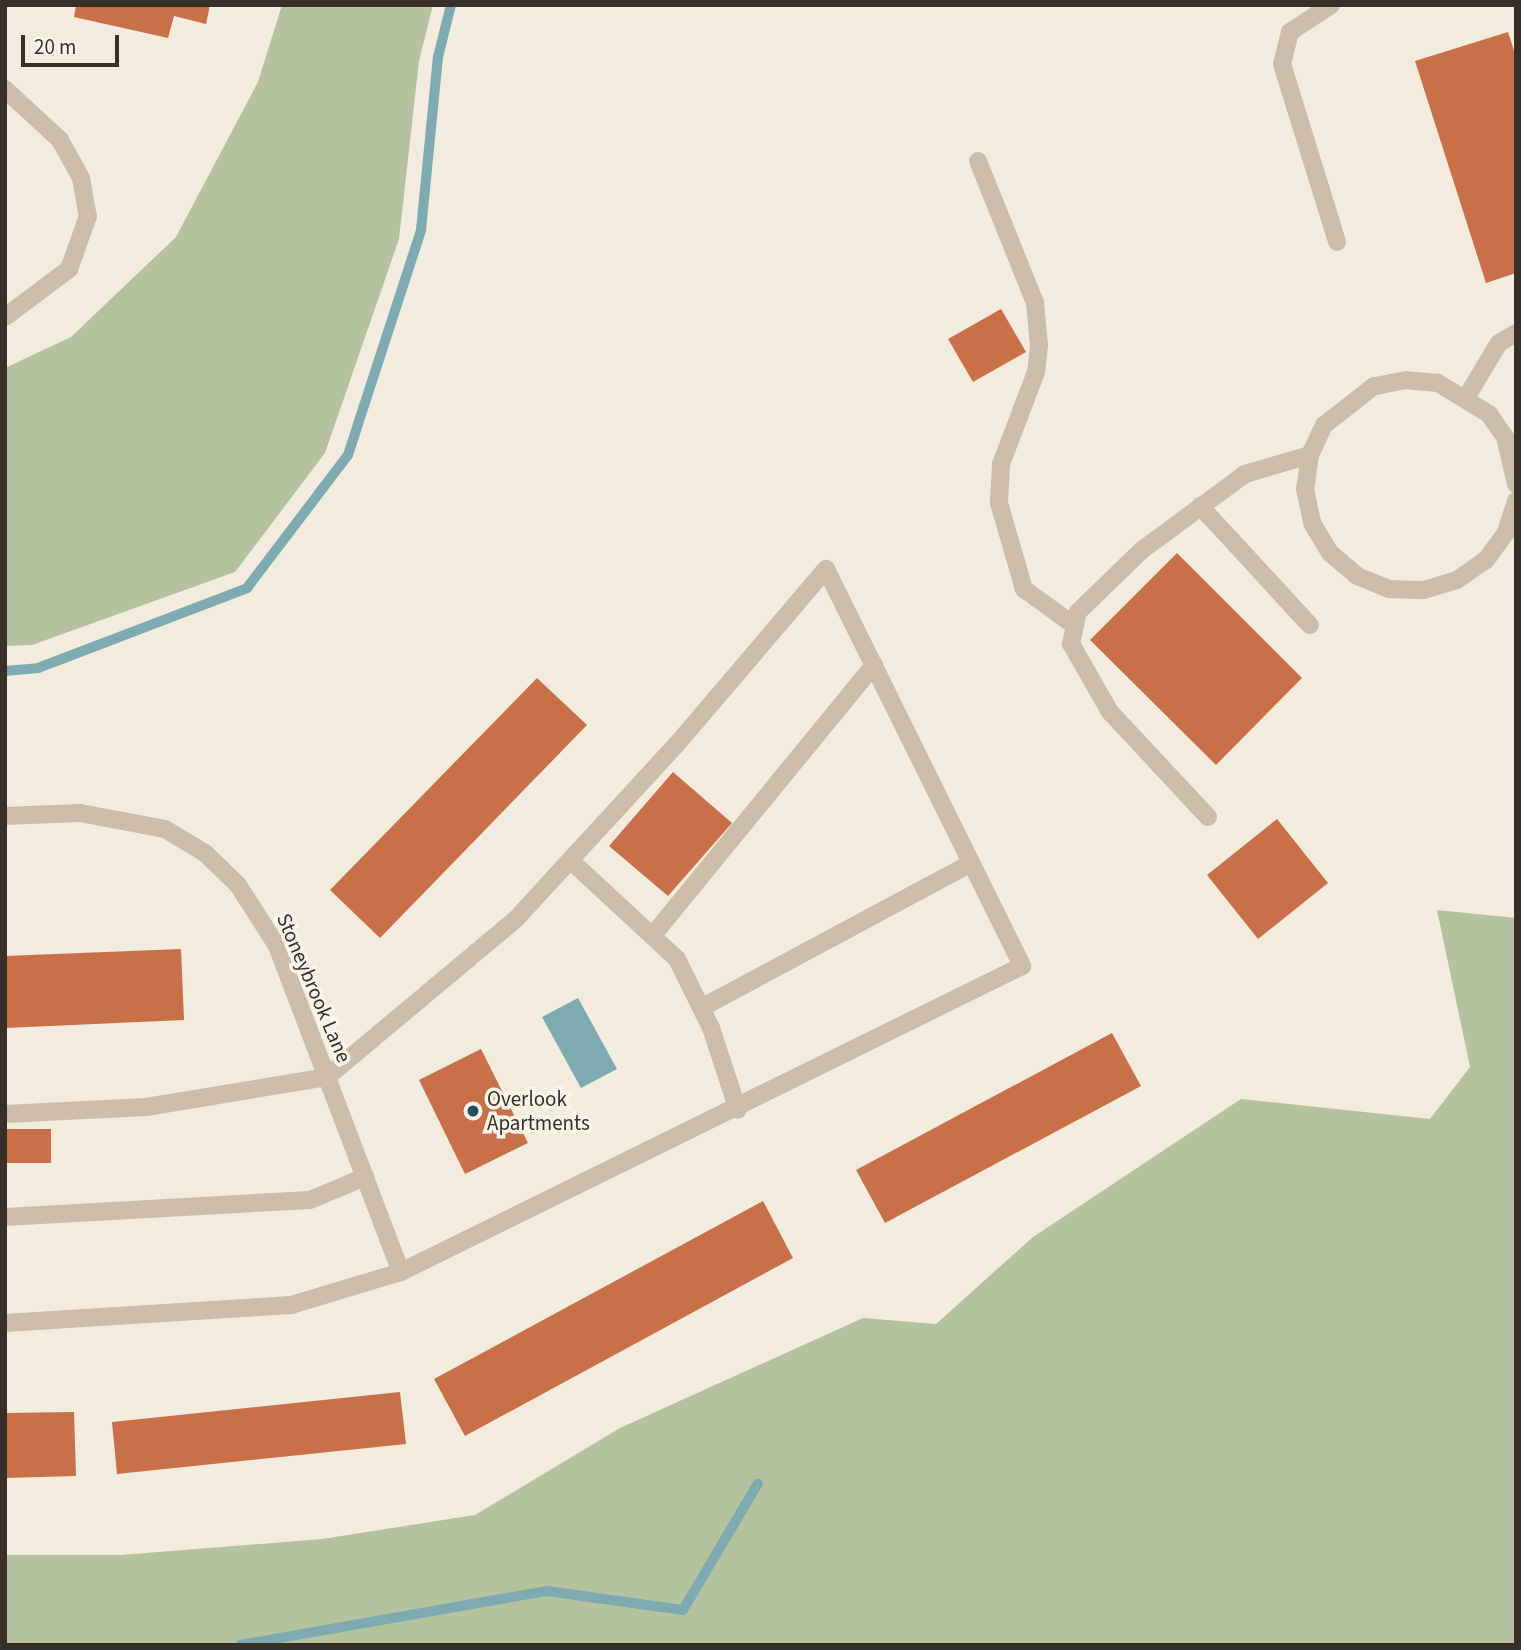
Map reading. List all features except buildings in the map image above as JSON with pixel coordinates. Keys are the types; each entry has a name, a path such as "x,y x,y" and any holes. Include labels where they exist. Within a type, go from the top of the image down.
{"street":[{"path":"1331,5 1290,32 1282,64 1337,242"},
{"path":"5,89 60,140 82,178 88,216 69,269 5,317"},
{"path":"978,161 1035,303 1039,345 1036,372 1001,464 999,503 1024,589 1075,626"},
{"path":"1467,396 1499,343 1516,332"},
{"path":"1516,484 1515,464 1495,422 1467,396 1417,381 1374,386 1324,425 1310,455 1306,489 1312,523 1330,553 1357,576 1389,589 1424,590 1457,580 1486,560 1506,532 1516,501"},
{"path":"1208,817 1110,712 1070,644 1078,612 1142,550 1245,474 1310,455"},
{"path":"1200,506 1310,625"},
{"path":"5,1114 146,1107 327,1077 515,920 826,569 1022,966 738,1110 401,1272 291,1305 5,1323"},
{"path":"653,935 874,665"},
{"name":"Stoneybrook Lane","path":"5,816 121,816 165,829 205,853 238,885 277,946 401,1272"},
{"path":"570,860 677,959 701,1008 738,1110"},
{"path":"701,1008 971,863"},
{"path":"5,1217 310,1200 365,1177"}],"green space":[{"path":"282,5 433,5 419,61 399,239 325,453 235,572 32,645 5,646 5,368 71,337 176,237 258,82"},
{"path":"1437,910 1516,918 1516,1645 5,1645 5,1555 120,1555 322,1539 475,1515 620,1428 863,1318 936,1324 1033,1237 1241,1099 1430,1119 1470,1067"}],"water":[{"path":"578,998 617,1069 581,1088 542,1017"}],"waterway":[{"path":"5,671 38,668 247,588 348,455 421,230 438,57 451,5"},
{"path":"240,1645 547,1591 683,1610 758,1483"}],"place":[{"name":"Overlook Apartments","path":"473,1111"}]}
